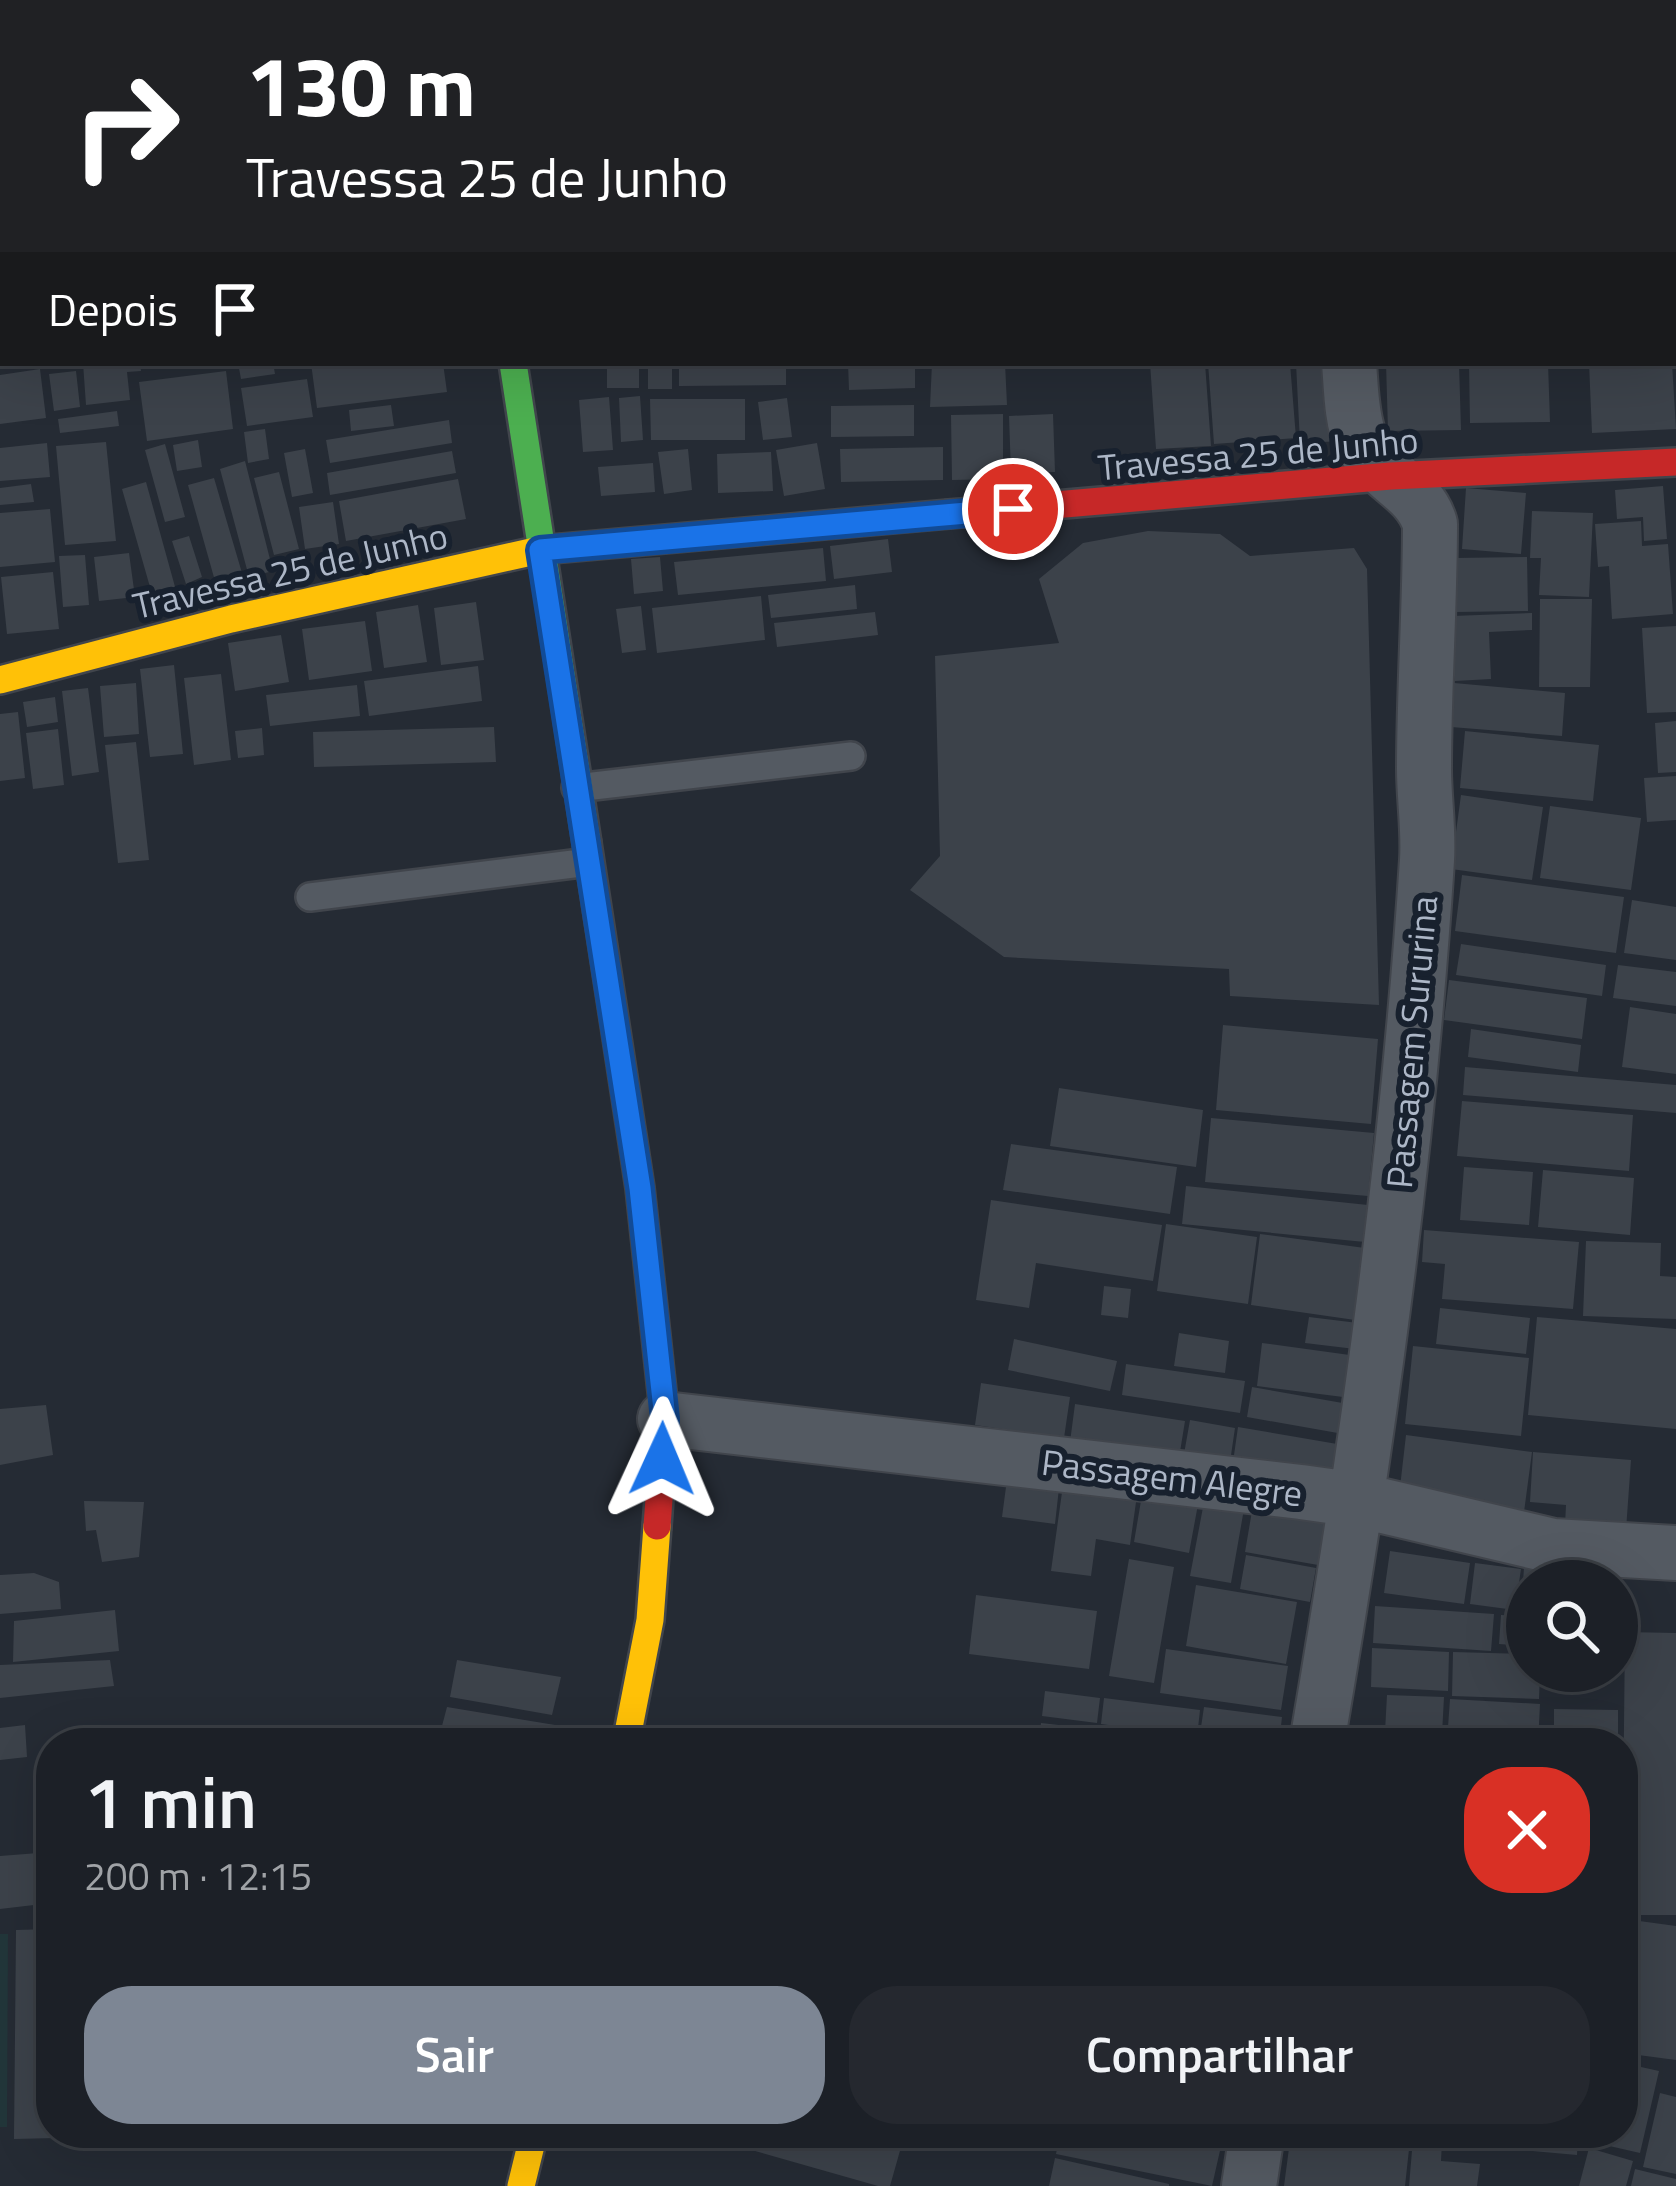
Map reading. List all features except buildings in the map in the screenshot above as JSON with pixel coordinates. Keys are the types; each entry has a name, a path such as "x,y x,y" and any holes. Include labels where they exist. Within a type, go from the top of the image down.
{"street":[{"path":"513,366 640,1188 665,1419 650,1620 629,1728"},
{"name":"Passagem Sururina","path":"1320,1728 1358,1500 1406,1122 1427,854 1424,770 1430,524 1415,494 1391,476 1361,442 1348,366"},
{"name":"Travessa 25 de Junho","path":"0,680 231,619 540,550 1391,476 1676,462"},
{"name":"Passagem Alegre","path":"665,1419 1358,1500 1553,1546 1676,1553"},
{"path":"521,2186 530,2148"},
{"path":"1250,2186 1255,2148"}],"lane":[{"path":"576,788 850,756"},
{"path":"310,897 589,862"}],"green space":[{"path":"0,1934 8,1934 7,2127 0,2127"}],"traffic: fast":[{"path":"513,366 587,843"}],"traffic: slow":[{"path":"0,680 231,619 540,550 949,514"},
{"path":"629,1728 650,1620 657,1526"},
{"path":"521,2186 530,2148"}],"traffic: jam":[{"path":"949,514 1391,476 1676,462"},
{"path":"587,843 640,1188 665,1419 657,1526"}],"route":[{"path":"662,1459 665,1419 640,1188 540,550 1013,509"}]}
